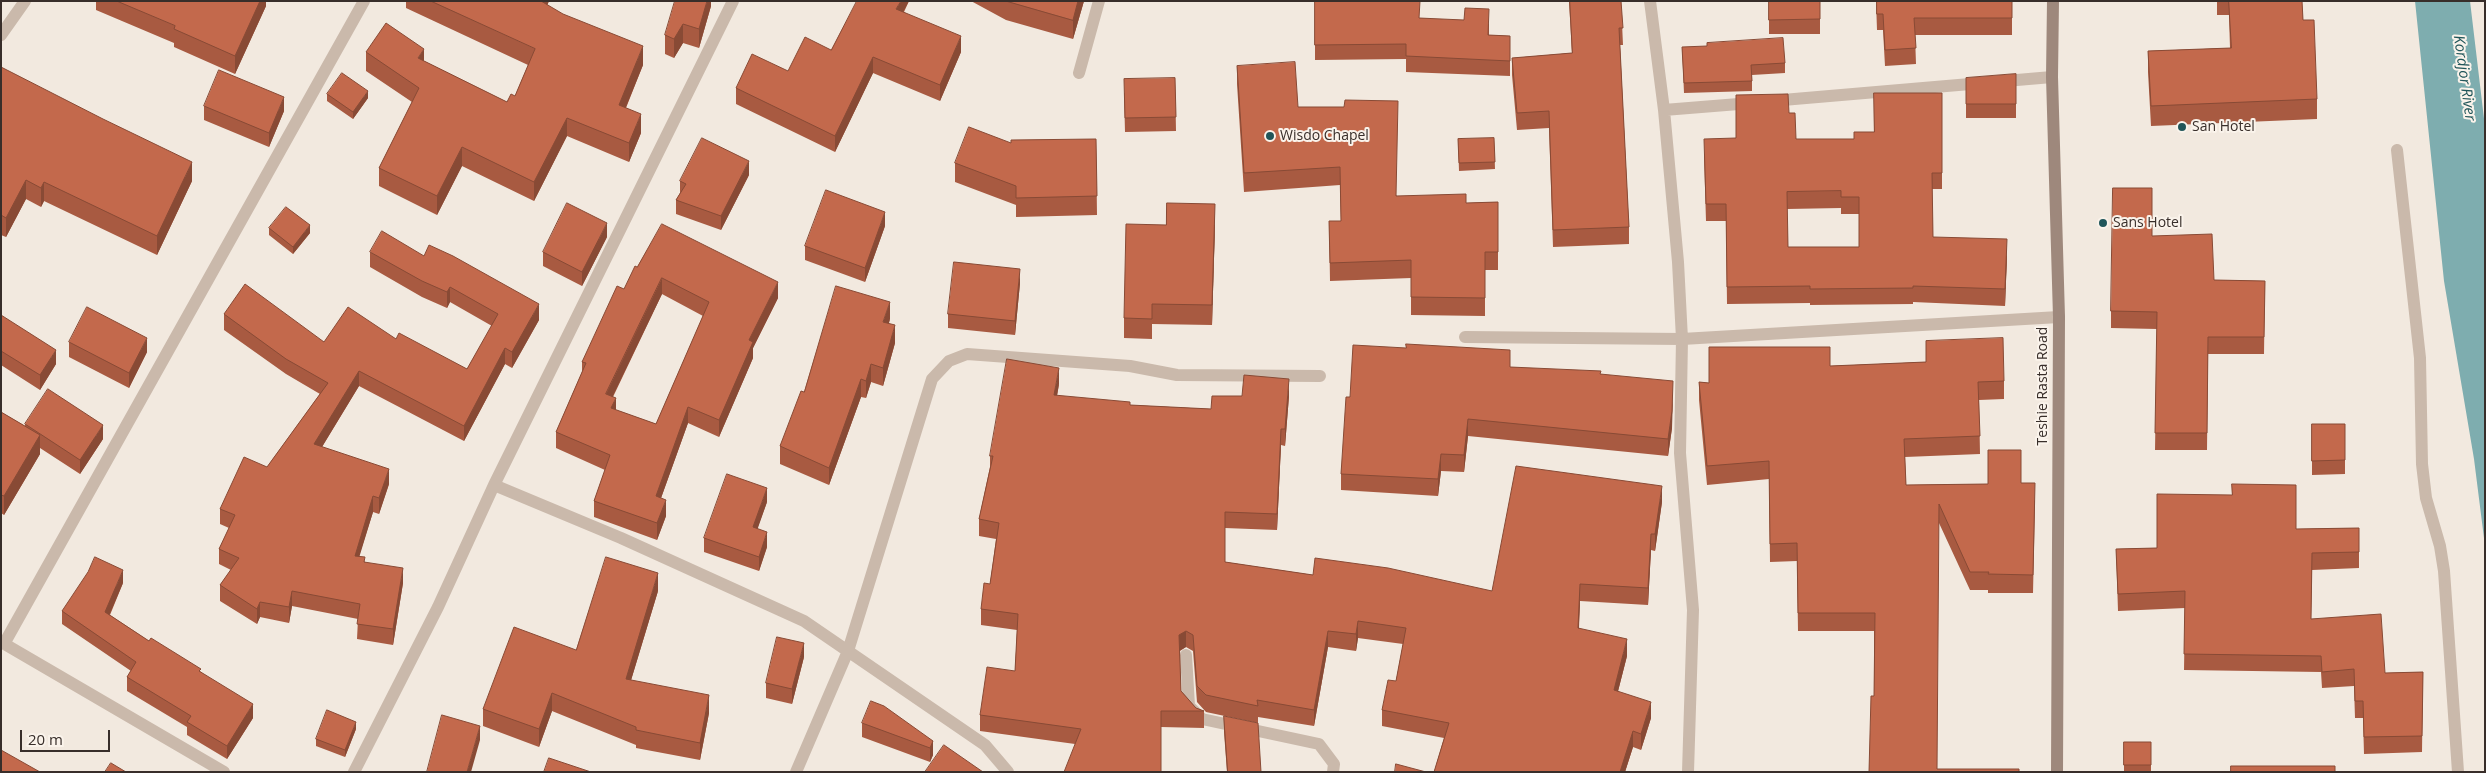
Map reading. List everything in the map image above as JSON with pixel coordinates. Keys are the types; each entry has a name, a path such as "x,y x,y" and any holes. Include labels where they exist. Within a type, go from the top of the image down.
{"main road":[{"name":"Teshie Rasta Road","path":"2053,1 2052,77 2058,317 2057,772"}],"street":[{"path":"1,35 25,1"},
{"path":"224,772 2,643 364,1"},
{"path":"354,772 438,607 494,485 733,1"},
{"path":"1079,73 1099,1"},
{"path":"1650,1 1664,110 1678,262 1682,339 1680,453 1693,610 1688,772"},
{"path":"1664,110 2052,77"},
{"path":"2397,150 2420,358 2422,464 2426,498 2440,546 2444,571 2458,772"},
{"path":"1465,337 1682,339 2058,317"},
{"path":"796,772 848,651 932,379 949,361 967,354 1122,365 1177,375 1320,376"},
{"path":"494,485 621,538 804,621 985,745 1008,772"},
{"path":"1186,655 1189,706 1202,719 1319,744 1334,764 1333,772"}],"water":[{"name":"Kordjor River","path":"2415,1 2470,1 2485,127 2485,546 2474,459 2444,281"}],"building":[{"path":"117,1 260,1 235,56 174,29 175,26"},
{"path":"431,1 541,1 563,14 643,46 619,105 641,114 629,143 567,118 534,182 462,147 437,196 379,168 419,88 366,52 386,23 424,49 418,58 507,102 511,94 515,96 535,49"},
{"path":"675,1 707,1 699,29 683,24 674,39 665,35"},
{"path":"857,1 901,1 896,9 961,36 940,85 873,57 835,136 736,88 752,54 788,71 805,37 831,50"},
{"path":"1006,1 1078,1 1073,20"},
{"path":"1315,1 1420,1 1419,18 1464,20 1465,8 1489,9 1488,35 1510,36 1510,61 1406,56 1406,44 1315,45"},
{"path":"1570,1 1621,1 1623,28 1619,28 1629,227 1553,230 1549,111 1517,113 1512,58 1572,53"},
{"path":"1769,1 1820,1 1820,19 1769,20"},
{"path":"1877,1 2012,1 2012,18 1914,18 1916,48 1885,50 1883,14 1877,14"},
{"path":"2229,1 2302,1 2303,20 2314,20 2317,99 2151,106 2148,51 2231,48"},
{"path":"1783,38 1785,63 1751,65 1752,81 1684,83 1682,47 1707,46 1707,43"},
{"path":"1295,62 1298,107 1344,107 1345,100 1398,101 1396,196 1466,194 1466,203 1498,202 1498,252 1485,252 1485,298 1411,297 1411,260 1330,263 1329,221 1341,221 1340,167 1244,173 1237,66"},
{"path":"1,67 192,162 157,236 44,182 41,188 26,180 6,218 1,215"},
{"path":"219,70 284,97 269,133 204,106"},
{"path":"342,73 368,91 353,112 327,94"},
{"path":"2016,74 2016,104 1966,104 1966,78"},
{"path":"1175,78 1176,117 1125,118 1124,79"},
{"path":"1874,93 1942,93 1942,173 1932,173 1933,237 2007,239 2005,289 1913,286 1913,288 1810,289 1810,286 1727,287 1726,204 1706,204 1704,139 1736,138 1736,95 1788,94 1789,113 1795,113 1796,139 1854,139 1854,132 1874,132","holes":["1841,191 1841,197 1859,197 1859,247 1788,247 1787,192"]},
{"path":"969,127 1011,143 1011,140 1096,139 1097,196 1016,198 1016,186 955,163"},
{"path":"702,138 749,161 721,216 676,200 686,184 680,181"},
{"path":"1494,138 1495,162 1459,163 1458,139"},
{"path":"2113,188 2152,188 2152,236 2212,234 2214,280 2265,281 2264,337 2208,337 2207,433 2155,433 2157,312 2111,311"},
{"path":"826,190 885,212 865,268 805,246"},
{"path":"567,203 607,223 582,272 543,252"},
{"path":"1167,203 1215,204 1212,305 1152,304 1152,319 1124,318 1126,224 1166,225"},
{"path":"286,207 310,225 293,247 269,228"},
{"path":"662,224 778,282 749,340 753,342 719,420 688,407 656,496 666,500 657,523 594,501 610,455 556,432 586,363 582,362 617,286 624,289 635,266 637,267","holes":["662,278 709,302 656,424 611,408 616,398 606,394"]},
{"path":"382,231 424,256 429,245 453,256 539,304 512,352 505,348 464,426 359,371 314,444 389,469 379,498 373,496 355,556 365,557 364,562 403,568 393,629 357,624 360,604 292,591 289,607 260,602 257,609 220,585 239,558 219,549 235,515 220,509 244,457 267,467 328,383 286,359 224,314 245,284 324,342 348,307 396,339 399,333 467,369 498,314 450,287 447,292 422,281 370,252"},
{"path":"954,262 1020,269 1015,321 948,314"},
{"path":"836,286 890,302 883,322 895,325 883,368 871,364 866,381 861,379 829,468 780,446 801,391 804,392"},
{"path":"87,307 147,338 129,373 69,342"},
{"path":"1,315 56,350 40,375 1,351"},
{"path":"2003,338 2004,381 1978,382 1980,436 1904,439 1906,485 1988,484 1988,450 2021,450 2021,483 2035,483 2033,575 1970,572 1939,504 1937,769 2019,769 2019,772 1869,772 1871,696 1874,696 1875,613 1798,613 1797,543 1770,544 1769,461 1707,466 1699,382 1709,383 1709,347 1830,347 1830,366 1926,362 1926,341"},
{"path":"1406,344 1510,350 1510,367 1601,371 1600,374 1673,381 1672,411 1668,439 1468,419 1464,455 1441,454 1438,479 1341,474 1346,397 1350,397 1353,345 1406,348"},
{"path":"1007,359 1059,368 1054,395 1130,402 1130,405 1211,409 1212,396 1242,396 1244,375 1289,379 1285,429 1281,429 1277,514 1225,512 1225,562 1313,575 1315,558 1388,568 1492,591 1516,466 1662,486 1655,534 1651,534 1648,588 1580,584 1578,628 1627,639 1614,690 1651,702 1641,734 1633,731 1620,772 1434,772 1449,723 1382,710 1388,680 1396,681 1406,628 1358,621 1356,634 1328,631 1314,710 1257,700 1258,706 1206,695 1197,686 1193,635 1186,631 1179,635 1181,691 1196,708 1204,711 1161,711 1161,772 1064,772 1081,729 980,715 987,667 1015,671 1018,614 981,609 984,583 990,584 999,523 979,519 993,456 990,456"},
{"path":"48,389 103,425 80,460 25,424"},
{"path":"1,412 40,435 4,496 1,495"},
{"path":"2312,424 2345,424 2345,460 2312,461"},
{"path":"727,474 767,488 753,527 767,532 759,557 704,538"},
{"path":"2232,484 2296,485 2296,529 2359,528 2359,552 2312,553 2311,619 2381,614 2385,673 2423,672 2422,736 2364,737 2363,701 2355,701 2354,669 2322,672 2321,656 2184,654 2185,591 2118,594 2116,549 2157,548 2157,494 2232,495"},
{"path":"95,557 123,570 105,612 149,641 151,638 201,669 199,671 253,704 227,746 187,722 191,716 127,677 136,662 62,611 88,572"},
{"path":"606,557 658,573 626,679 709,695 700,743 636,730 636,727 552,693 539,729 483,709 514,627 576,650"},
{"path":"777,637 804,643 792,689 766,683"},
{"path":"871,701 884,706 933,741 930,748 862,723"},
{"path":"327,710 356,722 345,750 316,739"},
{"path":"442,715 480,726 467,772 427,772"},
{"path":"1224,716 1258,723 1261,772 1228,772"},
{"path":"2124,742 2151,742 2151,765 2124,765"},
{"path":"944,745 983,772 925,772"},
{"path":"1,750 40,772 1,772"},
{"path":"549,758 591,772 544,772"},
{"path":"111,763 126,772 105,772"},
{"path":"1396,764 1426,772 1395,772"},
{"path":"2231,766 2335,766 2335,772 2231,772"}],"place":[{"name":"San Hotel","path":"2182,127"},
{"name":"Wisdo Chapel","path":"1270,136"},
{"name":"Sans Hotel","path":"2103,223"}]}
